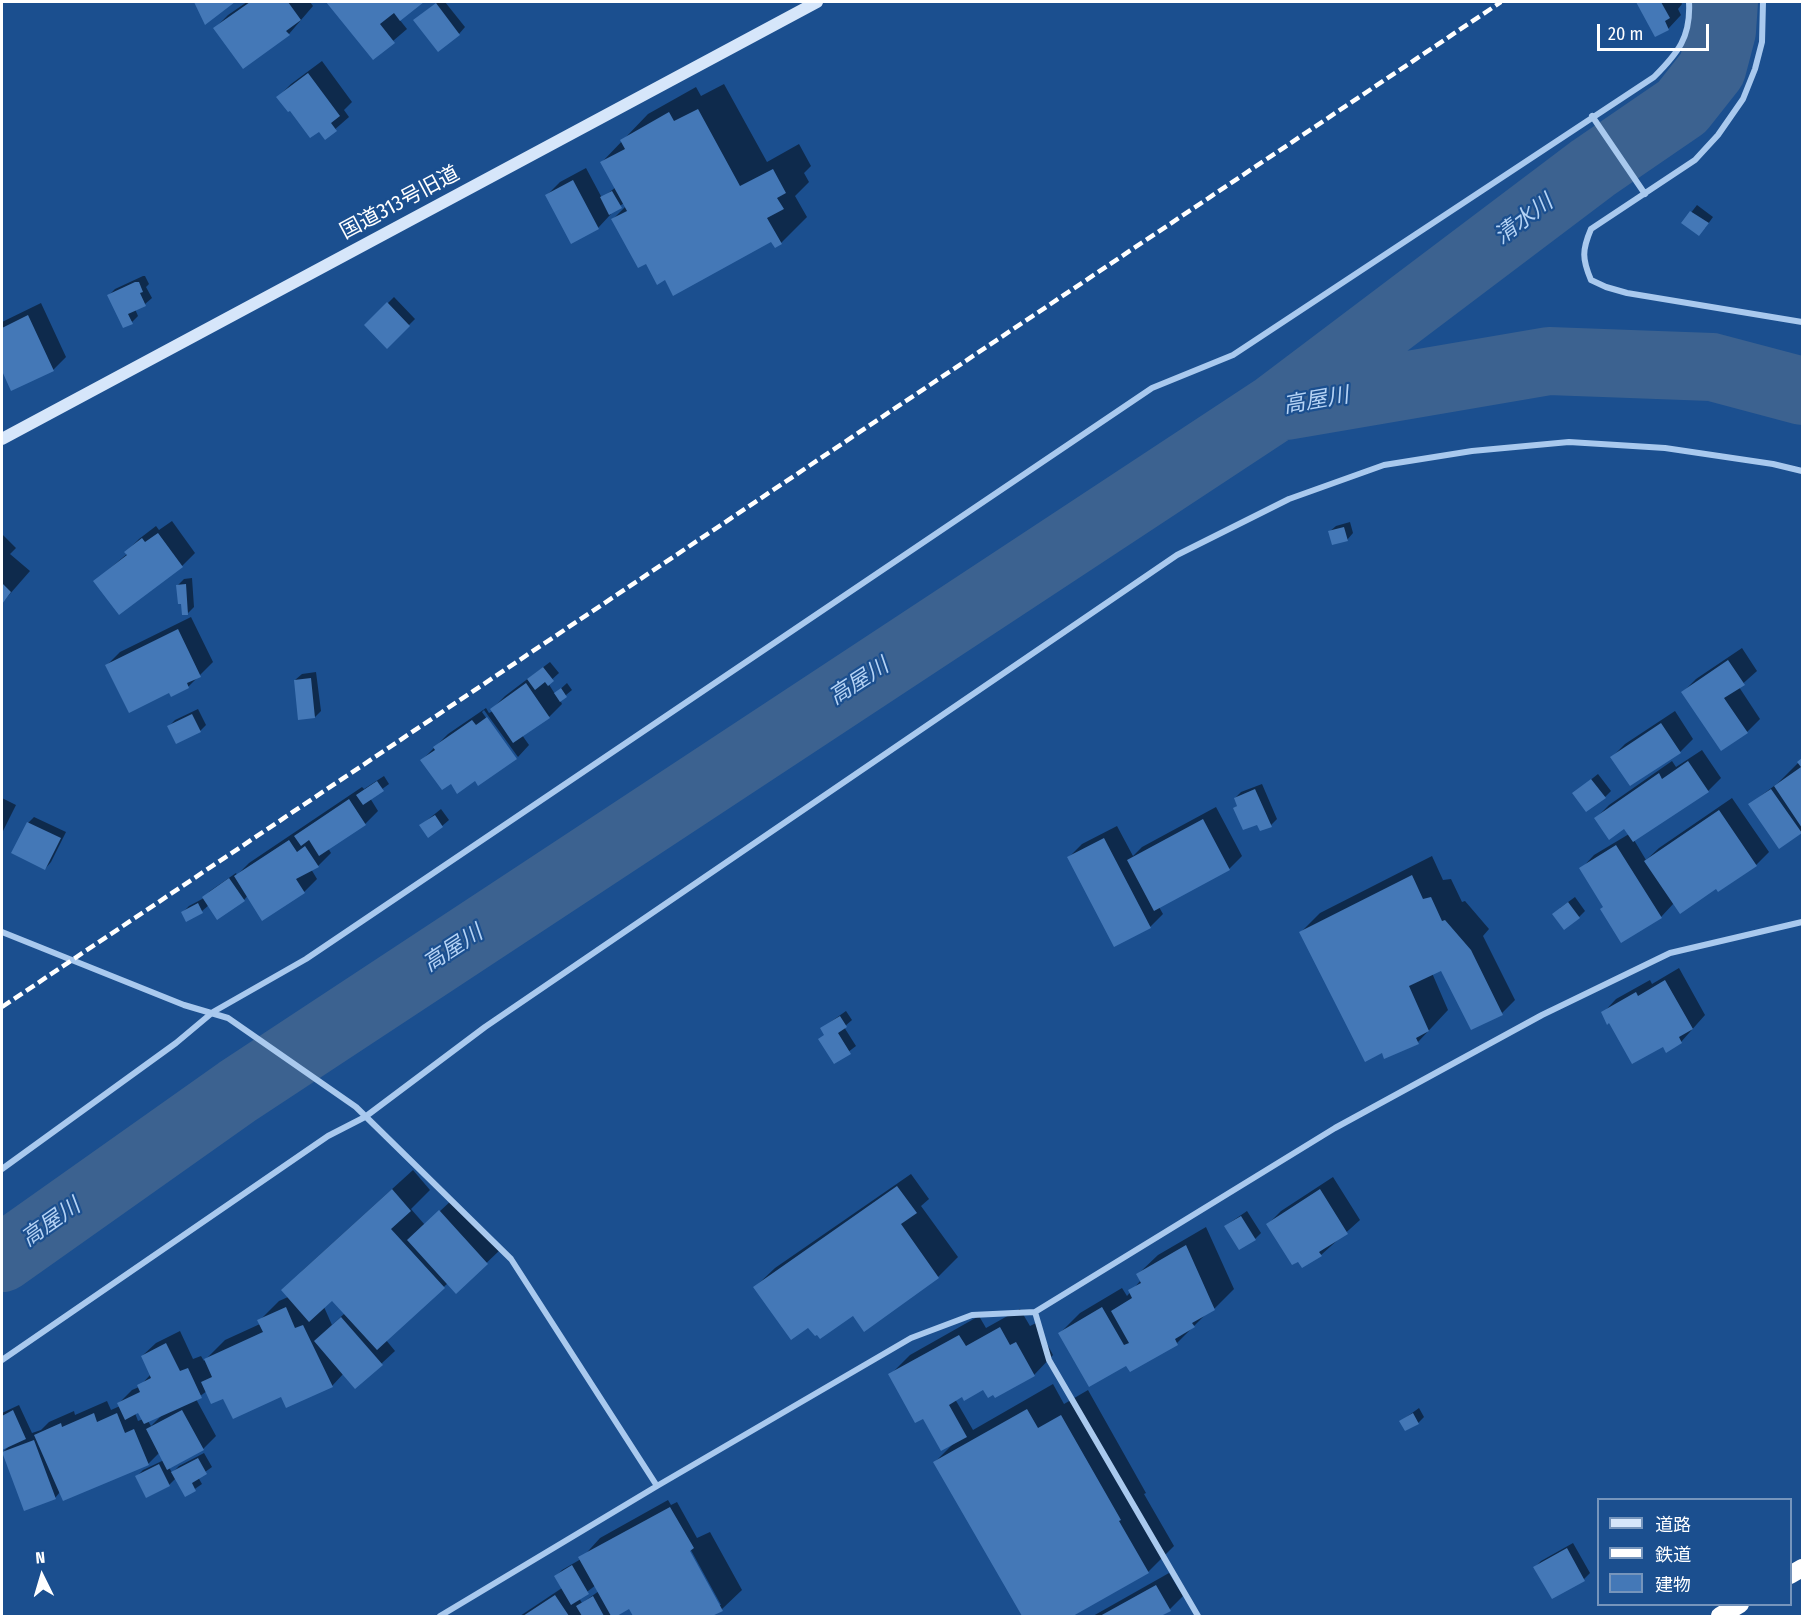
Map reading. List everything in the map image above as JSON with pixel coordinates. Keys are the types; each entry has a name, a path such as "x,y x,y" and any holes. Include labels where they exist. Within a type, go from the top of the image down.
{"highway":[{"path":"1720,1617 1738,1606"}],"street":[{"name":"国道313号旧道","path":"2,439 817,2"},
{"path":"2,1169 158,1057 213,1012 306,959 1152,388 1233,355 1654,77 1675,56 1687,34 1689,2"},
{"path":"1763,2 1762,42 1755,69 1743,99 1718,135 1695,160 1592,228 1584,246 1584,264 1591,280 1628,293 1803,322"},
{"path":"1592,116 1645,194"},
{"path":"2,1360 328,1136 365,1117 484,1027 1177,555 1289,499 1384,465 1472,451 1569,442 1665,448 1773,464 1803,471"},
{"path":"440,1617 657,1486 911,1338 972,1315 1035,1312 1335,1128 1542,1016 1670,953 1803,922"},
{"path":"2,932 184,1005 228,1018 356,1107 511,1259 657,1486"},
{"path":"1035,1312 1049,1360 1198,1617"}],"building":[{"path":"194,2 235,2 205,25"},
{"path":"250,2 288,2 301,20 286,31 290,35 243,69 213,28"},
{"path":"326,2 424,2 400,21 394,13 380,24 395,43 373,60"},
{"path":"1636,2 1661,2 1670,18 1665,21 1669,30 1655,37"},
{"path":"436,3 460,35 438,52 413,20"},
{"path":"308,73 340,116 331,123 337,131 325,140 319,132 310,138 290,111 288,112 276,97"},
{"path":"698,109 740,186 773,169 786,193 777,198 784,209 767,218 782,244 775,248 771,242 673,296 665,280 657,285 646,264 638,268 611,219 627,211 600,162 625,149 620,140 669,112 674,121"},
{"path":"573,180 599,229 571,244 545,195"},
{"path":"612,191 622,208 609,215 600,197"},
{"path":"1690,211 1709,223 1699,236 1681,223"},
{"path":"139,282 143,292 140,293 146,306 128,314 133,324 123,328 107,295"},
{"path":"387,302 410,326 387,349 364,325"},
{"path":"28,315 54,371 11,391 2,371 2,328"},
{"path":"1344,527 1348,541 1332,545 1328,531"},
{"path":"158,533 183,567 119,615 93,581 127,555 124,552 142,538 145,542"},
{"path":"2,583 11,592 2,604"},
{"path":"186,584 188,615 182,615 176,585"},
{"path":"178,629 201,677 187,683 189,688 171,697 169,693 129,713 105,665"},
{"path":"1728,660 1745,685 1724,698 1748,733 1721,751 1681,692"},
{"path":"543,667 554,681 548,686 545,682 535,690 527,679"},
{"path":"311,678 315,718 298,720 294,680"},
{"path":"526,683 550,718 513,743 490,709"},
{"path":"561,688 567,697 560,702 554,693"},
{"path":"192,714 201,732 176,744 167,726"},
{"path":"487,717 517,759 478,786 475,781 457,794 451,784 442,790 420,760 435,750 433,747 472,720 476,725"},
{"path":"1661,723 1681,753 1630,786 1610,757"},
{"path":"1802,758 1802,828 1774,786 1801,767 1797,762"},
{"path":"1688,761 1709,792 1633,842 1624,829 1609,840 1594,818 1659,773 1662,779"},
{"path":"1591,779 1606,798 1586,812 1572,793"},
{"path":"377,781 384,791 363,805 356,795"},
{"path":"1255,789 1272,827 1260,831 1257,825 1243,830 1233,808 1237,806 1234,798"},
{"path":"1771,789 1802,833 1779,849 1748,804"},
{"path":"349,799 366,825 319,856 309,840 301,846 294,836"},
{"path":"1719,810 1757,866 1718,892 1716,889 1680,914 1644,861"},
{"path":"435,815 443,827 428,838 419,825"},
{"path":"1203,819 1230,870 1154,911 1127,860"},
{"path":"27,822 61,838 45,870 11,853"},
{"path":"1104,838 1151,928 1114,947 1067,857"},
{"path":"289,840 297,852 305,846 319,867 296,879 305,893 262,921 234,876"},
{"path":"1616,845 1662,918 1621,943 1600,909 1603,907 1579,868"},
{"path":"1412,875 1423,899 1431,897 1442,921 1445,920 1471,950 1503,1015 1471,1030 1441,971 1409,986 1429,1031 1416,1038 1419,1044 1384,1059 1382,1053 1365,1062 1299,932"},
{"path":"229,878 245,901 217,920 202,897"},
{"path":"1568,902 1580,918 1564,930 1552,914"},
{"path":"198,903 203,913 186,922 181,912"},
{"path":"1665,980 1693,1029 1679,1037 1682,1043 1666,1053 1663,1047 1632,1064 1601,1012 1636,992 1638,996"},
{"path":"840,1016 847,1027 838,1033 851,1054 834,1064 818,1039 824,1035 820,1028"},
{"path":"897,1186 917,1213 901,1224 939,1278 864,1332 853,1316 820,1339 808,1328 791,1340 753,1287"},
{"path":"392,1189 411,1211 391,1229 445,1288 377,1350 332,1301 309,1322 281,1290"},
{"path":"1320,1189 1348,1234 1319,1252 1322,1256 1302,1268 1298,1262 1292,1265 1266,1224"},
{"path":"439,1210 488,1264 456,1294 407,1240"},
{"path":"1241,1216 1256,1240 1239,1250 1224,1226"},
{"path":"1186,1245 1215,1310 1192,1323 1195,1327 1175,1339 1178,1345 1130,1372 1126,1366 1089,1387 1058,1333 1102,1307 1124,1345 1129,1343 1111,1311 1132,1298 1128,1290 1141,1283 1136,1274"},
{"path":"286,1307 295,1328 303,1325 333,1387 286,1408 281,1397 233,1419 223,1399 211,1404 201,1382 212,1377 204,1359 263,1332 257,1320"},
{"path":"341,1317 383,1365 355,1389 314,1341"},
{"path":"1000,1327 1010,1345 1016,1342 1035,1376 995,1398 993,1395 988,1398 983,1390 964,1401 962,1397 949,1405 967,1437 941,1451 923,1419 915,1423 888,1374 959,1335 966,1346"},
{"path":"166,1343 180,1371 188,1368 202,1398 144,1424 138,1413 125,1420 117,1403 140,1392 137,1385 151,1378 141,1356"},
{"path":"1027,1409 1038,1428 1061,1415 1149,1573 1073,1616 1022,1616 933,1462"},
{"path":"13,1410 26,1439 2,1450 2,1416"},
{"path":"182,1410 204,1450 167,1470 146,1429"},
{"path":"94,1413 97,1422 117,1413 125,1433 134,1429 149,1465 63,1501 34,1435 61,1423 62,1427"},
{"path":"1413,1413 1419,1424 1405,1431 1399,1421"},
{"path":"34,1440 56,1499 24,1511 2,1452"},
{"path":"198,1458 207,1474 192,1483 196,1491 185,1497 171,1472"},
{"path":"159,1464 170,1486 146,1498 135,1476"},
{"path":"670,1507 694,1548 690,1551 723,1611 712,1616 633,1616 629,1609 617,1616 611,1616 578,1557"},
{"path":"1567,1548 1585,1581 1552,1599 1533,1567"},
{"path":"572,1565 589,1594 571,1605 554,1576"},
{"path":"1156,1585 1171,1611 1161,1616 1100,1616"},
{"path":"555,1595 569,1616 523,1616"},
{"path":"593,1596 604,1616 582,1616 576,1606"}],"waterway":[{"name":"高屋川","path":"2,1258 238,1091 1275,408 1593,168 1682,107 1712,69 1722,31 1724,2"},
{"name":"高屋川","path":"1286,406 1549,361 1712,367 1802,391"}],"railway":[{"path":"2,1007 1501,2"}],"water label":[{"name":"清水川","path":"1524,220"}]}
